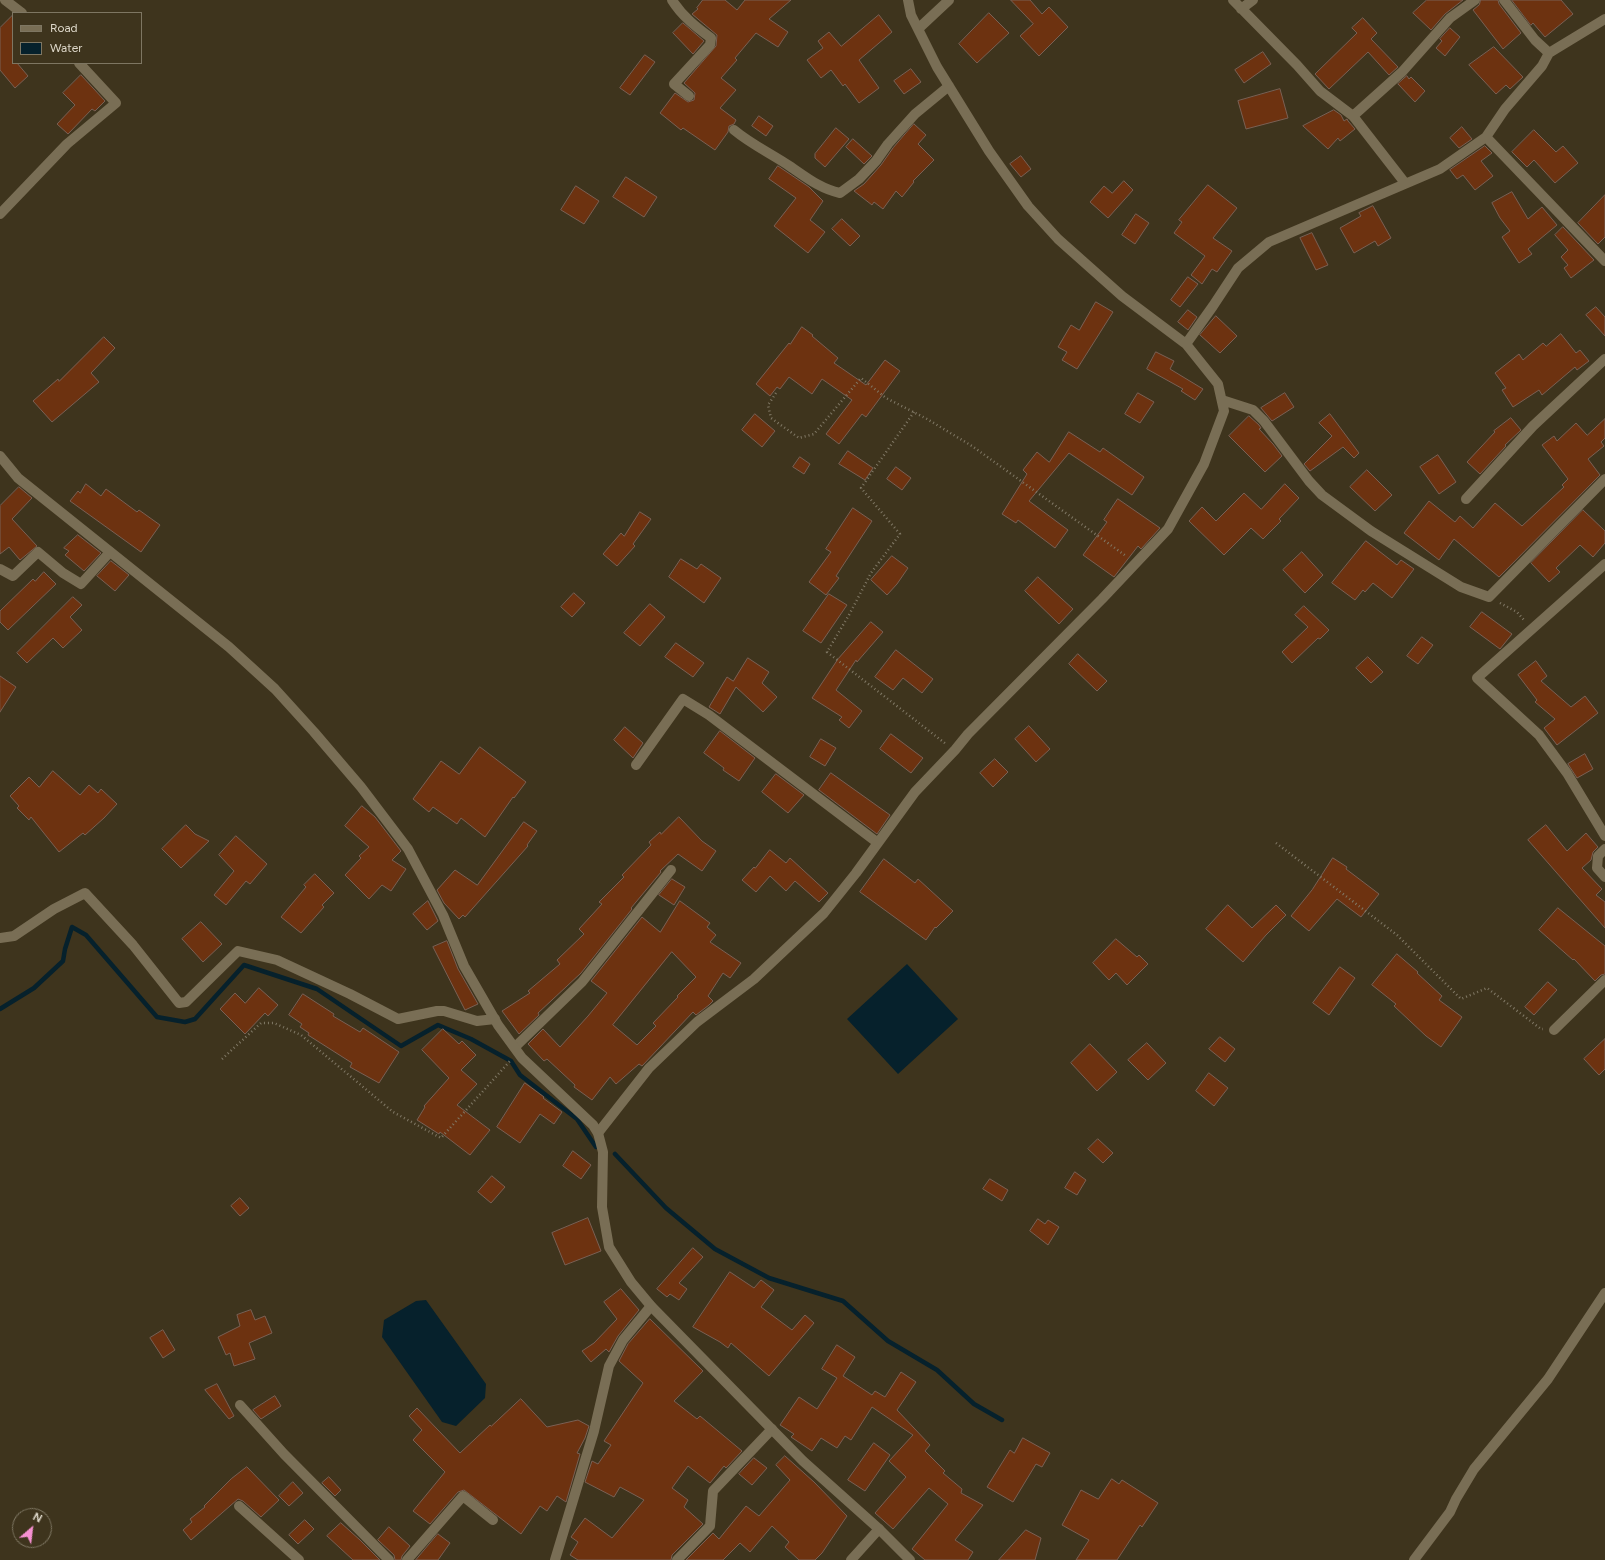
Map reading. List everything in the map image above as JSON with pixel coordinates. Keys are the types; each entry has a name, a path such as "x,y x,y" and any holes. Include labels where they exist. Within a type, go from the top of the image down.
{"street":[{"path":"5,0 21,12"},
{"path":"672,0 678,10 699,29 712,38 710,45 674,84 689,96"},
{"path":"598,1133 649,1068 697,1022 754,979 824,913 856,873 915,792 968,734 1168,529 1204,464 1224,411 1218,384 1186,344 1122,296 1058,239 1028,206 989,151 937,67 911,15 908,0"},
{"path":"918,29 949,0"},
{"path":"1233,0 1297,65 1320,91 1353,116 1405,183"},
{"path":"1241,9 1253,0"},
{"path":"1353,116 1402,72 1450,18 1475,0"},
{"path":"1504,0 1535,40 1549,52"},
{"path":"1186,344 1238,268 1269,242 1440,169 1486,137 1505,109 1542,66 1549,52 1605,19"},
{"path":"0,214 67,144 116,103 79,64"},
{"path":"734,130 746,140 792,167 809,180 829,190 840,193 859,179 915,114 949,86"},
{"path":"1486,137 1605,261"},
{"path":"1466,499 1532,426 1605,359"},
{"path":"1222,400 1253,410 1264,421 1309,481 1322,495 1371,531 1461,586 1489,597 1605,478"},
{"path":"0,456 18,478 228,647 275,689 361,787 408,849 443,915 464,966 495,1019 522,1058 593,1125 598,1133 603,1152 602,1207 609,1247 631,1282 651,1306 803,1461 879,1529 910,1560"},
{"path":"0,569 13,576 38,552 63,573 81,584 110,552"},
{"path":"1605,564 1477,678 1539,735 1567,773 1605,836"},
{"path":"636,765 683,699 709,715 878,842"},
{"path":"1605,849 1598,856 1597,868 1605,877"},
{"path":"515,1047 582,982 671,870"},
{"path":"0,938 14,936 54,909 85,893 133,945 179,1003 186,1002 238,950 277,960 350,994 398,1019 444,1011 477,1021 495,1019"},
{"path":"1554,1030 1605,980"},
{"path":"1414,1560 1450,1512 1474,1468 1548,1379 1605,1293"},
{"path":"555,1560 594,1431 609,1366 623,1340 651,1306"},
{"path":"240,1405 284,1454 388,1560"},
{"path":"677,1560 710,1526 713,1491 772,1429"},
{"path":"407,1560 462,1496 493,1520"},
{"path":"239,1506 299,1560"},
{"path":"851,1560 879,1529"}],"path":[{"path":"776,393 768,405 771,418 800,438 814,434 861,378 886,398 914,412 972,446 1136,563"},
{"path":"914,412 861,488 900,534 871,574 827,652 955,750"},
{"path":"1489,597 1517,612 1532,629"},
{"path":"1276,844 1396,936 1461,999 1487,988 1540,1029 1554,1030"},
{"path":"222,1059 262,1023 274,1023 301,1035 393,1112 441,1138 506,1064"}],"water":[{"path":"907,964 958,1019 898,1074 847,1019"},
{"path":"426,1300 486,1384 485,1398 456,1426 442,1422 382,1337 384,1320 416,1301"}],"building":[{"path":"703,0 725,0 737,10 745,0 791,0 769,19 788,32 778,47 756,33 735,58 737,60 721,78 736,90 720,108 736,120 734,124 729,126 728,132 715,150 683,128 681,130 660,113 675,93 688,102 694,100 695,93 684,83 716,46 717,35 692,14 698,9 697,8"},
{"path":"1011,0 1030,0 1042,14 1049,7 1068,27 1039,56 1020,36 1033,24"},
{"path":"1427,0 1463,0 1445,14 1431,30 1413,13"},
{"path":"1481,0 1498,0 1499,4 1521,33 1503,49 1473,10 1479,5"},
{"path":"1512,0 1561,0 1573,14 1545,37 1533,23 1531,25"},
{"path":"989,13 1009,33 977,63 959,44"},
{"path":"879,15 892,32 859,60 879,88 859,103 845,84 843,86 831,70 821,78 807,60 823,48 818,41 829,32 841,46"},
{"path":"12,16 12,64 18,64 28,76 15,88 0,70 0,28"},
{"path":"1363,18 1377,33 1371,39 1398,67 1389,75 1368,52 1329,89 1315,74 1357,33 1352,28"},
{"path":"683,23 704,41 693,54 673,33"},
{"path":"1450,28 1460,37 1445,56 1436,48 1442,41 1440,39"},
{"path":"1494,47 1523,77 1510,89 1506,85 1496,94 1469,65"},
{"path":"1263,52 1271,64 1244,83 1235,70"},
{"path":"645,55 655,62 630,95 620,88"},
{"path":"911,69 921,82 904,94 894,81"},
{"path":"81,75 105,101 95,111 92,109 68,134 57,124 75,105 63,93"},
{"path":"1407,76 1409,79 1411,77 1425,91 1415,102 1398,84"},
{"path":"1280,89 1288,118 1246,129 1238,101"},
{"path":"1334,110 1341,115 1344,121 1347,119 1355,129 1340,141 1338,138 1328,149 1303,126"},
{"path":"759,116 773,126 766,136 752,126"},
{"path":"914,124 926,135 918,144 934,160 913,181 914,182 902,197 896,191 883,209 874,202 872,205 854,191 864,184"},
{"path":"1462,127 1472,139 1459,148 1450,138"},
{"path":"836,128 849,139 825,167 815,158 815,154"},
{"path":"1534,130 1556,152 1563,146 1578,163 1555,183 1534,160 1527,167 1512,152"},
{"path":"853,139 872,156 864,164 846,147"},
{"path":"1485,146 1492,153 1481,161 1493,176 1475,190 1463,175 1457,179 1450,170"},
{"path":"1021,156 1031,169 1021,177 1010,164"},
{"path":"778,166 809,187 823,201 810,220 825,232 808,253 774,226 796,198 769,179"},
{"path":"626,177 657,197 644,217 613,197"},
{"path":"1124,181 1133,190 1108,218 1090,202 1104,186 1112,193"},
{"path":"1208,185 1237,208 1213,238 1232,251 1217,272 1212,269 1202,284 1191,275 1205,256 1174,233 1182,222 1179,220"},
{"path":"576,186 599,201 584,224 561,210"},
{"path":"1512,192 1528,219 1542,207 1557,225 1528,249 1532,254 1519,263 1502,237 1510,231 1500,218 1492,203"},
{"path":"1605,195 1605,237 1598,244 1578,223"},
{"path":"1373,206 1391,238 1378,246 1375,241 1354,253 1340,228 1361,216 1359,213"},
{"path":"1136,214 1149,223 1135,244 1122,235"},
{"path":"842,219 860,236 850,246 832,229"},
{"path":"1563,227 1594,260 1571,278 1564,268 1568,265 1561,257 1568,250 1555,235"},
{"path":"1312,233 1328,265 1316,270 1300,238"},
{"path":"1188,277 1198,284 1180,307 1171,300"},
{"path":"1096,302 1113,312 1077,369 1062,360 1067,352 1058,347 1071,325 1079,330"},
{"path":"1596,307 1605,317 1605,336 1586,315"},
{"path":"1188,310 1197,317 1188,330 1178,322"},
{"path":"1216,316 1237,336 1220,353 1200,335"},
{"path":"802,327 838,358 834,363 866,385 885,360 900,371 866,417 862,414 839,444 826,434 852,400 822,379 812,394 789,377 780,389 777,387 770,396 756,384 789,343 790,344"},
{"path":"1561,334 1576,353 1580,350 1589,361 1577,370 1575,367 1542,395 1539,390 1513,407 1502,390 1506,388 1495,373 1519,354 1523,360 1543,343 1546,346"},
{"path":"104,337 115,348 91,373 99,382 52,422 33,401 58,379 59,381"},
{"path":"1156,352 1174,361 1170,369 1203,389 1195,400 1181,391 1183,389 1147,369"},
{"path":"1138,393 1154,402 1140,423 1125,414"},
{"path":"1285,393 1294,407 1272,421 1261,408"},
{"path":"755,414 775,431 762,447 742,430"},
{"path":"1330,414 1359,453 1354,458 1343,447 1310,471 1304,464 1332,436 1319,423"},
{"path":"1249,416 1259,425 1261,428 1259,429 1282,456 1265,472 1229,436"},
{"path":"1511,418 1521,430 1505,445 1506,446 1480,474 1467,462 1495,432 1494,431"},
{"path":"1605,419 1605,438 1601,442 1604,446 1588,459 1600,475 1499,577 1454,539 1439,560 1404,533 1429,501 1455,522 1460,516 1473,528 1495,503 1522,526 1564,487 1562,485 1568,479 1542,445 1554,436 1557,441 1576,423 1587,435"},
{"path":"1069,432 1100,452 1103,448 1144,477 1132,495 1069,453 1029,501 1068,530 1055,548 1018,520 1016,523 1002,514 1027,474 1023,470 1037,452 1049,462"},
{"path":"848,451 873,468 865,480 839,464"},
{"path":"1438,455 1456,482 1439,494 1420,467"},
{"path":"800,457 810,464 804,474 793,467"},
{"path":"896,467 911,478 902,490 887,479"},
{"path":"1367,470 1392,495 1375,511 1350,487"},
{"path":"86,484 101,496 106,489 137,512 139,510 160,525 141,552 70,501 78,491 80,493"},
{"path":"1285,484 1299,498 1279,519 1281,521 1263,539 1251,528 1224,555 1189,521 1202,507 1216,521 1244,493 1261,509"},
{"path":"19,487 32,498 12,519 37,546 20,560 9,547 0,554 0,506"},
{"path":"1118,499 1160,528 1141,549 1138,546 1114,577 1083,555 1107,522 1104,520"},
{"path":"853,508 872,521 836,576 839,578 826,595 809,582 831,552 826,549"},
{"path":"1583,510 1605,531 1605,543 1593,557 1580,545 1556,568 1560,572 1549,582 1531,563"},
{"path":"640,512 651,519 633,544 635,546 617,566 603,554 621,533 624,536"},
{"path":"78,535 101,553 84,571 65,555 69,551 64,548"},
{"path":"1366,541 1397,565 1401,560 1414,569 1392,598 1373,583 1365,592 1363,590 1355,600 1332,583"},
{"path":"1302,552 1323,575 1305,593 1283,570"},
{"path":"892,556 908,568 887,595 871,580"},
{"path":"681,559 697,569 701,564 721,578 704,603 669,577"},
{"path":"111,561 129,575 115,591 97,576"},
{"path":"44,572 56,584 8,630 0,622 0,611 33,579 35,581"},
{"path":"1038,577 1073,609 1059,624 1025,591"},
{"path":"574,593 585,603 572,617 561,607"},
{"path":"829,594 847,605 821,643 803,631"},
{"path":"73,597 82,605 70,617 82,630 63,648 53,638 27,663 17,653"},
{"path":"650,604 665,617 640,646 624,633"},
{"path":"1304,606 1329,630 1320,639 1318,638 1292,663 1282,652 1308,627 1295,615"},
{"path":"1482,612 1512,634 1500,649 1470,627"},
{"path":"871,622 883,632 857,662 856,660 836,690 862,711 849,728 839,720 842,717 812,698 838,659"},
{"path":"1422,637 1433,645 1418,664 1407,656"},
{"path":"676,643 704,663 693,677 665,657"},
{"path":"896,650 933,679 922,693 903,678 893,690 875,677"},
{"path":"1078,654 1107,681 1097,691 1069,664"},
{"path":"1368,657 1383,672 1371,683 1356,668"},
{"path":"748,658 769,672 762,683 777,697 763,712 736,687 720,714 709,707 727,677 733,681"},
{"path":"1536,661 1547,676 1541,681 1571,707 1585,696 1598,713 1557,745 1544,728 1555,719 1535,702 1537,700 1518,675"},
{"path":"0,676 16,687 0,712"},
{"path":"1029,726 1050,749 1036,762 1015,739"},
{"path":"625,727 643,743 633,758 614,740"},
{"path":"720,731 755,758 739,781 723,770 724,768 704,753"},
{"path":"891,734 923,758 911,773 880,749"},
{"path":"821,739 836,748 825,766 810,757"},
{"path":"480,747 526,782 514,798 513,797 485,837 461,818 457,824 433,807 429,812 413,799 441,761 459,774"},
{"path":"1585,754 1593,769 1577,778 1568,764"},
{"path":"995,759 1008,772 993,787 980,773"},
{"path":"53,771 80,795 89,785 98,793 101,789 117,804 85,835 83,833 59,852 31,817 29,820 17,808 19,806 10,796 29,777 39,787"},
{"path":"831,773 890,815 877,834 819,790"},
{"path":"776,774 804,795 788,813 762,792"},
{"path":"362,806 375,817 401,851 392,860 406,869 391,891 382,885 369,899 345,875 361,858 359,856 369,847 345,826"},
{"path":"679,817 702,841 716,851 702,871 678,854 660,871 661,872 581,973 538,1013 539,1015 519,1034 502,1011 530,993 528,991 560,964 557,960 584,934 579,929 602,904 599,902 624,877 622,875 651,845 649,842 660,832 661,834"},
{"path":"524,822 537,831 527,845 528,846 465,917 463,915 459,919 444,903 437,890 455,870 477,885"},
{"path":"186,825 195,834 209,841 181,868 162,849"},
{"path":"1546,825 1567,851 1586,833 1598,847 1593,852 1591,860 1582,868 1602,889 1596,895 1605,902 1605,928 1528,840"},
{"path":"236,836 267,864 250,884 246,881 226,905 214,895 234,871 219,855"},
{"path":"770,850 786,863 790,858 828,893 819,902 795,881 786,891 770,876 756,892 742,880 754,867 755,868"},
{"path":"1333,858 1347,867 1346,869 1379,894 1361,917 1337,899 1309,931 1291,916 1312,890"},
{"path":"884,859 915,883 918,879 953,911 936,928 935,927 926,940 860,892"},
{"path":"315,874 334,893 322,905 324,907 301,933 281,917 306,887 304,885"},
{"path":"672,879 685,887 674,905 659,895"},
{"path":"428,901 438,921 427,930 413,914"},
{"path":"680,901 710,923 707,927 716,935 710,942 741,963 730,978 723,973 708,996 713,1001 709,1005 696,1015 693,1012 642,1066 639,1064 616,1084 610,1077 592,1100 574,1087 575,1085 547,1059 544,1061 528,1044 543,1029 560,1047 588,1016 607,993 591,981 642,917 660,932","holes":["672,952 696,977 653,1023 656,1026 637,1045 613,1025"]},
{"path":"1228,905 1252,928 1276,905 1286,915 1266,935 1243,962 1206,929"},
{"path":"1558,908 1605,946 1605,974 1601,975 1595,981 1574,959 1573,960 1539,930"},
{"path":"201,922 222,944 203,962 182,939"},
{"path":"1116,939 1137,957 1139,955 1148,964 1127,985 1116,973 1109,980 1093,963"},
{"path":"447,941 458,969 478,1004 465,1010 433,947"},
{"path":"1397,954 1442,996 1439,1000 1462,1017 1441,1047 1426,1036 1394,1006 1396,1004 1372,985"},
{"path":"1340,967 1355,978 1329,1015 1313,1003"},
{"path":"1548,982 1557,990 1534,1015 1525,1007"},
{"path":"259,988 278,1005 268,1016 265,1013 245,1034 220,1009 235,993 245,1003"},
{"path":"303,994 334,1014 333,1016 360,1032 363,1028 399,1052 379,1083 350,1067 352,1063 308,1035 309,1033 300,1027 302,1024 289,1015"},
{"path":"443,1029 459,1044 462,1041 476,1055 461,1070 477,1084 457,1105 490,1130 470,1155 440,1132 439,1134 417,1120 425,1107 424,1106 449,1078 422,1050"},
{"path":"1220,1037 1235,1049 1225,1062 1209,1049"},
{"path":"1605,1039 1605,1069 1599,1075 1584,1059"},
{"path":"1147,1043 1166,1063 1148,1080 1128,1060"},
{"path":"1090,1044 1117,1072 1097,1091 1071,1063"},
{"path":"1209,1073 1228,1088 1214,1106 1196,1091"},
{"path":"525,1083 562,1112 554,1124 540,1114 520,1143 497,1127"},
{"path":"1098,1139 1113,1153 1103,1163 1088,1149"},
{"path":"573,1151 591,1165 581,1179 563,1166"},
{"path":"1075,1172 1086,1180 1077,1195 1065,1188"},
{"path":"492,1176 505,1187 491,1203 478,1192"},
{"path":"990,1179 1008,1190 1002,1201 983,1189"},
{"path":"240,1198 249,1208 240,1216 231,1206"},
{"path":"588,1218 601,1251 565,1265 552,1233"},
{"path":"1038,1219 1045,1224 1048,1220 1059,1227 1048,1245 1030,1231"},
{"path":"693,1248 703,1257 679,1283 687,1289 679,1300 670,1294 667,1297 657,1289"},
{"path":"730,1272 754,1288 761,1280 774,1290 761,1307 792,1330 805,1315 814,1323 769,1376 731,1343 728,1348 693,1327"},
{"path":"621,1289 639,1310 618,1336 609,1352 606,1349 591,1362 582,1351 594,1343 617,1319 604,1302"},
{"path":"251,1310 255,1320 265,1316 272,1333 249,1343 255,1359 234,1366 230,1353 226,1355 218,1337 240,1326 237,1315"},
{"path":"650,1319 703,1371 674,1401 697,1419 700,1416 742,1451 726,1468 724,1466 710,1483 688,1466 672,1488 688,1500 684,1507 703,1524 672,1555 671,1560 578,1560 570,1555 578,1542 571,1537 585,1518 612,1538 644,1500 620,1487 614,1497 585,1482 592,1461 598,1464 611,1445 604,1441 643,1383 619,1361 628,1344"},
{"path":"163,1330 175,1350 163,1358 150,1338"},
{"path":"837,1345 855,1357 843,1376 872,1395 875,1391 885,1397 901,1372 916,1382 897,1410 930,1445 925,1451 945,1471 943,1473 962,1489 961,1493 983,1505 955,1540 973,1552 968,1560 925,1560 912,1549 948,1504 929,1488 893,1529 875,1513 906,1477 889,1461 913,1435 872,1407 851,1440 845,1436 837,1448 821,1438 812,1451 791,1437 794,1434 780,1425 799,1397 817,1409 837,1378 822,1369"},
{"path":"217,1384 234,1416 229,1419 205,1390"},
{"path":"275,1396 281,1406 261,1419 253,1410"},
{"path":"521,1399 547,1427 578,1420 589,1426 585,1438 577,1453 580,1454 566,1502 557,1496 547,1511 540,1506 521,1534 464,1490 458,1492 430,1524 413,1511 445,1472 413,1440 422,1430 409,1416 417,1408 460,1453"},
{"path":"1023,1438 1050,1453 1042,1467 1036,1464 1013,1502 987,1487 1010,1450 1014,1453"},
{"path":"874,1443 890,1455 865,1491 848,1480"},
{"path":"785,1456 814,1482 847,1516 822,1553 815,1560 799,1560 785,1547 789,1542 772,1526 750,1552 740,1543 723,1560 686,1560 713,1533 719,1539 746,1506 759,1516 790,1480 776,1465"},
{"path":"754,1458 767,1468 752,1485 739,1474"},
{"path":"247,1467 279,1500 261,1517 243,1501 238,1499 191,1540 183,1530 192,1522 190,1519 205,1507 204,1506 231,1479"},
{"path":"329,1477 341,1490 335,1496 322,1483"},
{"path":"1112,1479 1119,1484 1122,1480 1158,1503 1142,1527 1140,1525 1117,1560 1076,1560 1089,1540 1062,1525 1081,1490 1098,1499"},
{"path":"293,1482 303,1493 289,1506 279,1496"},
{"path":"305,1520 314,1529 298,1544 289,1535"},
{"path":"341,1523 380,1560 353,1560 327,1536"},
{"path":"389,1527 410,1546 402,1556 401,1560 395,1560 394,1555 378,1540"},
{"path":"1026,1530 1041,1538 1035,1560 999,1560"},
{"path":"438,1534 450,1543 438,1560 416,1560"}],"waterway":[{"path":"0,1009 34,988 63,961 72,927 86,935 157,1017 185,1022 195,1019 244,965 317,989 401,1046 438,1025 471,1039 511,1061 520,1075 577,1119 596,1147"},
{"path":"615,1154 666,1208 715,1249 769,1278 843,1301 888,1341 937,1370 974,1404 1002,1420"}]}
